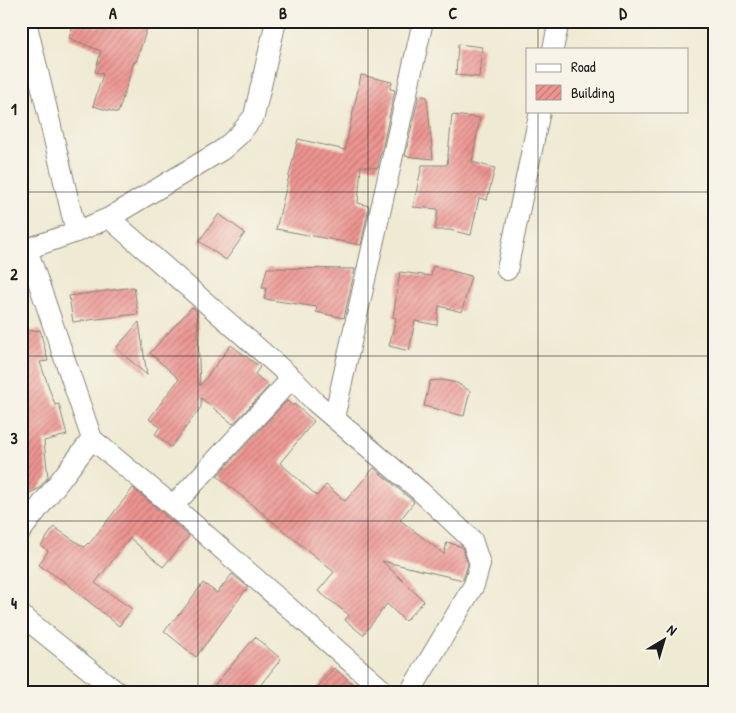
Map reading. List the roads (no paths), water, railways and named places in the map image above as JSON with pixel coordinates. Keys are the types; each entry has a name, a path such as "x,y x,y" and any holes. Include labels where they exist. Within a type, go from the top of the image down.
{"street":[{"path":"26,21 76,232"},
{"path":"276,21 254,116 239,135 222,150 109,218 24,250 54,327 92,440 173,506 385,692"},
{"path":"334,418 423,21"},
{"path":"553,48 559,21"},
{"path":"507,270 540,112"},
{"path":"109,218 292,378 315,402 421,492 472,540 480,564 474,585 410,692"},
{"path":"173,506 292,378"},
{"path":"21,531 92,440"},
{"path":"21,614 117,692"}]}
